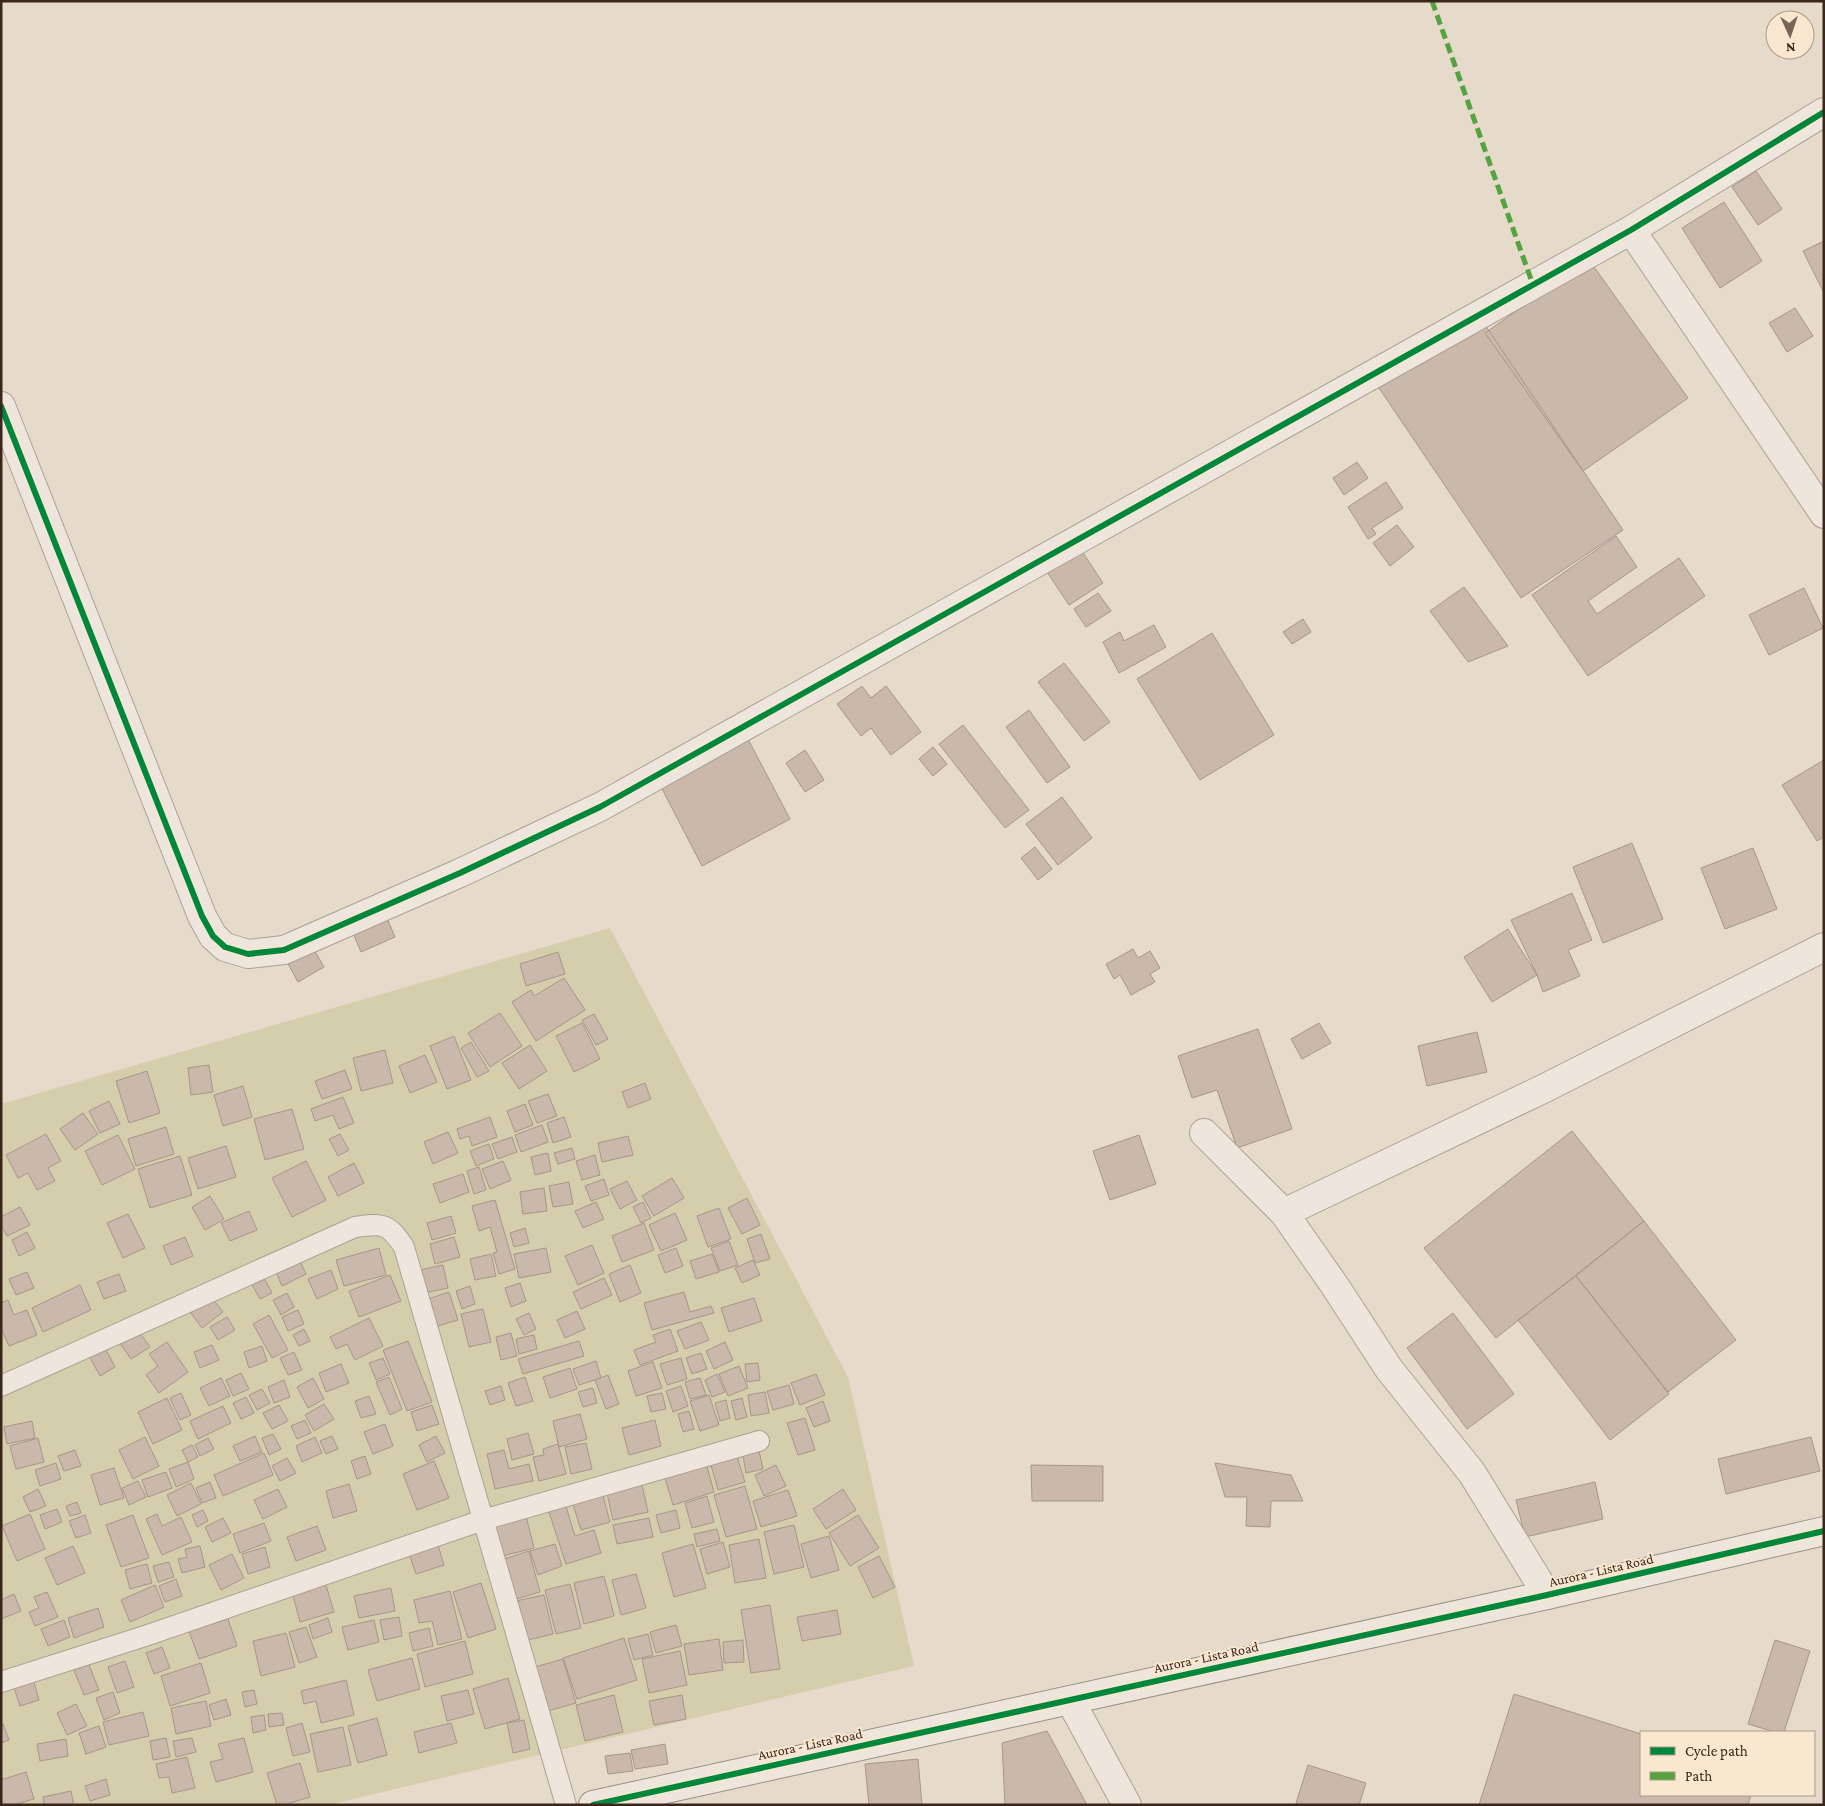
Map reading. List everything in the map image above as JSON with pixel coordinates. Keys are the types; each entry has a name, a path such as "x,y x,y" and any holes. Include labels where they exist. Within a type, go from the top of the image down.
{"street":[{"path":"1,406 202,916 213,936 225,947 248,954 284,950 460,873 600,807 1631,230 1824,112"},
{"path":"1631,230 1824,514"},
{"path":"1284,1214 1545,1088 1824,946"},
{"path":"1204,1133 1284,1214 1336,1286 1389,1369 1472,1473 1548,1595"},
{"name":"Aurora - Lista Road","path":"593,1805 1548,1595 1824,1531"},
{"path":"1070,1700 1127,1805"}],"lane":[{"path":"1,1386 355,1227 376,1224 393,1230 404,1246 566,1805"},
{"path":"1,1682 145,1636 483,1520 759,1442"}],"shaded area":[{"path":"610,928 848,1377 914,1666 328,1805 1,1805 1,1104"}],"building":[{"path":"1756,171 1782,209 1758,225 1732,187"},
{"path":"1724,202 1762,261 1720,288 1682,228"},
{"path":"1824,241 1824,293 1803,251"},
{"path":"1589,260 1688,398 1583,471 1485,333"},
{"path":"1795,308 1813,336 1787,352 1769,323"},
{"path":"1481,319 1623,530 1521,598 1379,388"},
{"path":"1357,462 1368,478 1344,495 1333,478"},
{"path":"1386,482 1403,508 1372,528 1376,534 1368,539 1348,507"},
{"path":"1397,525 1414,547 1390,566 1373,543"},
{"path":"1616,536 1637,567 1588,601 1597,614 1679,558 1705,596 1588,676 1532,595"},
{"path":"1079,547 1103,583 1069,605 1045,569"},
{"path":"1464,587 1508,646 1468,662 1430,611"},
{"path":"1804,588 1823,628 1769,655 1749,615"},
{"path":"1098,593 1111,611 1086,627 1074,609"},
{"path":"1303,619 1311,632 1292,644 1283,632"},
{"path":"1154,625 1166,647 1119,673 1103,642 1120,632 1124,641"},
{"path":"1212,633 1274,735 1200,780 1137,679"},
{"path":"1064,663 1110,722 1084,741 1038,682"},
{"path":"862,686 871,698 886,686 921,732 891,755 871,728 861,736 837,704"},
{"path":"1029,710 1070,767 1047,783 1006,727"},
{"path":"963,725 1029,810 1005,828 939,744"},
{"path":"748,739 790,819 702,866 660,785"},
{"path":"933,747 947,764 933,776 919,759"},
{"path":"805,750 824,780 805,792 786,763"},
{"path":"1824,760 1824,837 1817,841 1782,785"},
{"path":"1062,797 1092,838 1058,865 1026,824"},
{"path":"1632,843 1663,919 1603,943 1573,867"},
{"path":"1035,847 1052,869 1038,880 1021,858"},
{"path":"1753,848 1777,909 1725,929 1701,868"},
{"path":"1572,893 1592,940 1568,950 1580,976 1543,992 1511,920"},
{"path":"384,911 395,937 361,952 350,926"},
{"path":"1508,929 1537,975 1492,1002 1464,957"},
{"path":"312,946 324,967 298,982 286,960"},
{"path":"1133,949 1138,958 1150,951 1160,968 1150,974 1155,982 1131,995 1120,975 1114,979 1106,964"},
{"path":"558,952 565,974 526,986 520,964"},
{"path":"564,978 585,1010 536,1041 512,1002 531,990 534,996"},
{"path":"500,1013 522,1046 490,1067 468,1033"},
{"path":"594,1014 608,1039 596,1045 582,1020"},
{"path":"582,1023 600,1059 574,1072 556,1036"},
{"path":"1319,1023 1331,1043 1302,1059 1291,1039"},
{"path":"1258,1029 1292,1129 1237,1148 1217,1090 1192,1098 1178,1056"},
{"path":"1477,1032 1487,1072 1427,1086 1418,1046"},
{"path":"454,1036 471,1080 447,1089 430,1046"},
{"path":"471,1042 489,1071 477,1077 461,1048"},
{"path":"530,1045 547,1071 519,1089 502,1063"},
{"path":"385,1050 393,1083 361,1091 353,1058"},
{"path":"425,1055 437,1082 410,1093 399,1066"},
{"path":"209,1065 213,1092 191,1095 188,1068"},
{"path":"345,1070 352,1089 322,1099 315,1081"},
{"path":"147,1071 160,1113 129,1123 116,1081"},
{"path":"645,1083 651,1099 628,1108 622,1092"},
{"path":"243,1086 252,1117 223,1126 214,1095"},
{"path":"548,1094 557,1116 537,1123 528,1101"},
{"path":"343,1097 354,1123 339,1129 333,1115 315,1121 311,1109"},
{"path":"109,1101 120,1124 100,1133 89,1111"},
{"path":"525,1104 533,1125 515,1132 507,1111"},
{"path":"292,1109 304,1149 265,1160 254,1119"},
{"path":"83,1113 98,1134 75,1150 60,1129"},
{"path":"490,1117 497,1137 472,1146 469,1136 460,1139 457,1129"},
{"path":"564,1117 571,1137 553,1143 547,1123"},
{"path":"542,1125 548,1142 521,1152 515,1135"},
{"path":"166,1127 174,1154 136,1166 128,1139"},
{"path":"1572,1131 1644,1221 1496,1338 1424,1248"},
{"path":"448,1132 458,1153 433,1164 424,1142"},
{"path":"46,1134 61,1161 48,1168 55,1181 37,1190 28,1173 18,1178 6,1155"},
{"path":"340,1134 349,1150 338,1156 329,1139"},
{"path":"118,1135 135,1169 102,1185 85,1151"},
{"path":"1139,1135 1156,1184 1110,1200 1093,1151"},
{"path":"628,1136 633,1155 602,1162 598,1143"},
{"path":"512,1137 517,1152 498,1159 492,1144"},
{"path":"489,1144 494,1159 476,1166 470,1151"},
{"path":"226,1146 236,1177 198,1189 188,1158"},
{"path":"572,1148 575,1159 558,1164 554,1153"},
{"path":"548,1153 551,1171 535,1175 531,1157"},
{"path":"595,1155 600,1175 582,1180 576,1161"},
{"path":"180,1156 192,1195 150,1208 138,1169"},
{"path":"306,1161 326,1200 292,1217 272,1178"},
{"path":"503,1161 511,1180 490,1189 482,1169"},
{"path":"354,1163 364,1183 338,1196 328,1177"},
{"path":"479,1167 486,1190 474,1194 467,1171"},
{"path":"463,1174 469,1192 440,1203 433,1184"},
{"path":"672,1178 684,1198 654,1216 642,1196"},
{"path":"604,1179 609,1195 591,1201 585,1186"},
{"path":"627,1181 637,1200 620,1209 610,1189"},
{"path":"569,1182 573,1204 553,1207 549,1186"},
{"path":"544,1188 547,1211 523,1214 520,1192"},
{"path":"210,1196 224,1219 205,1230 192,1207"},
{"path":"747,1198 760,1225 742,1234 728,1208"},
{"path":"495,1200 515,1269 499,1274 493,1253 497,1252 490,1227 479,1231 472,1206"},
{"path":"596,1202 604,1219 583,1228 575,1211"},
{"path":"643,1202 651,1218 641,1223 633,1207"},
{"path":"20,1207 30,1225 7,1236 1,1225 1,1217"},
{"path":"719,1208 731,1239 708,1247 697,1216"},
{"path":"249,1211 257,1230 230,1241 221,1223"},
{"path":"675,1213 687,1240 661,1251 649,1225"},
{"path":"128,1214 145,1248 123,1258 107,1223"},
{"path":"451,1216 456,1233 432,1240 427,1223"},
{"path":"1644,1221 1736,1340 1668,1392 1576,1276"},
{"path":"644,1223 654,1250 622,1262 612,1236"},
{"path":"525,1228 529,1243 514,1247 510,1233"},
{"path":"27,1232 35,1248 19,1256 12,1240"},
{"path":"761,1234 770,1259 755,1263 747,1239"},
{"path":"185,1237 193,1256 171,1265 163,1246"},
{"path":"454,1237 460,1257 435,1264 430,1244"},
{"path":"729,1241 738,1265 720,1271 711,1248"},
{"path":"592,1245 604,1273 578,1285 565,1256"},
{"path":"379,1248 386,1275 344,1286 336,1260"},
{"path":"546,1248 551,1272 519,1278 514,1254"},
{"path":"676,1248 683,1266 665,1273 658,1255"},
{"path":"491,1254 496,1276 475,1280 470,1259"},
{"path":"712,1254 719,1272 696,1279 690,1261"},
{"path":"299,1259 306,1274 282,1286 275,1270"},
{"path":"753,1260 760,1275 742,1283 735,1268"},
{"path":"443,1265 448,1288 420,1294 415,1271"},
{"path":"630,1265 641,1293 620,1302 609,1274"},
{"path":"331,1270 338,1289 317,1299 308,1279"},
{"path":"27,1272 34,1288 16,1295 9,1279"},
{"path":"119,1274 126,1291 104,1299 97,1282"},
{"path":"390,1275 401,1301 359,1317 349,1291"},
{"path":"263,1276 272,1293 260,1299 251,1283"},
{"path":"1576,1276 1669,1394 1610,1440 1518,1320"},
{"path":"604,1278 612,1295 581,1309 573,1292"},
{"path":"520,1283 526,1301 511,1307 505,1288"},
{"path":"80,1285 91,1310 43,1332 32,1308"},
{"path":"470,1286 475,1304 462,1309 456,1291"},
{"path":"449,1292 458,1320 431,1328 422,1301"},
{"path":"684,1292 690,1312 711,1306 714,1313 652,1330 644,1303"},
{"path":"287,1293 294,1307 281,1315 273,1300"},
{"path":"212,1298 223,1312 202,1328 191,1313"},
{"path":"754,1298 762,1321 729,1332 721,1308"},
{"path":"8,1300 14,1315 27,1310 37,1335 9,1346 1,1328 1,1303"},
{"path":"483,1309 491,1342 469,1347 461,1314"},
{"path":"298,1310 304,1324 288,1331 282,1317"},
{"path":"577,1311 585,1329 565,1338 557,1320"},
{"path":"529,1313 536,1329 524,1335 516,1319"},
{"path":"1453,1313 1514,1394 1467,1429 1407,1348"},
{"path":"269,1315 288,1350 272,1358 253,1324"},
{"path":"227,1317 235,1330 218,1340 210,1327"},
{"path":"369,1318 383,1346 355,1360 347,1344 336,1349 330,1337"},
{"path":"701,1322 709,1340 685,1349 677,1331"},
{"path":"137,1329 150,1347 131,1359 119,1342"},
{"path":"304,1329 310,1341 299,1346 293,1335"},
{"path":"670,1329 678,1351 640,1365 634,1350 656,1342 653,1335"},
{"path":"511,1333 517,1356 501,1360 496,1337"},
{"path":"534,1335 537,1349 519,1354 516,1339"},
{"path":"408,1341 432,1402 407,1411 383,1350"},
{"path":"579,1341 584,1356 523,1374 518,1359"},
{"path":"167,1342 188,1372 159,1393 146,1375 158,1366 149,1354"},
{"path":"725,1342 733,1360 714,1369 706,1351"},
{"path":"212,1345 219,1360 200,1368 194,1352"},
{"path":"104,1346 115,1367 100,1376 88,1354"},
{"path":"262,1346 267,1361 249,1368 244,1352"},
{"path":"294,1352 302,1370 288,1375 280,1358"},
{"path":"701,1353 707,1369 692,1374 686,1358"},
{"path":"383,1358 390,1374 376,1380 369,1363"},
{"path":"681,1358 687,1379 667,1385 660,1364"},
{"path":"596,1361 601,1378 579,1385 573,1369"},
{"path":"653,1362 662,1388 636,1396 628,1371"},
{"path":"758,1363 760,1380 747,1382 745,1364"},
{"path":"341,1364 349,1383 326,1392 319,1373"},
{"path":"739,1366 748,1388 728,1396 719,1374"},
{"path":"570,1368 577,1389 550,1398 543,1377"},
{"path":"241,1373 249,1389 233,1396 226,1380"},
{"path":"717,1374 725,1392 712,1397 705,1380"},
{"path":"816,1374 825,1395 800,1405 791,1383"},
{"path":"608,1375 619,1404 606,1409 595,1380"},
{"path":"389,1377 402,1409 390,1415 376,1382"},
{"path":"525,1377 533,1401 516,1406 508,1383"},
{"path":"221,1378 230,1396 209,1406 200,1388"},
{"path":"313,1378 324,1399 308,1408 297,1387"},
{"path":"700,1378 706,1395 690,1399 685,1382"},
{"path":"284,1380 290,1397 274,1403 268,1387"},
{"path":"789,1385 794,1404 773,1410 767,1391"},
{"path":"501,1386 505,1400 490,1405 485,1391"},
{"path":"681,1386 688,1406 673,1412 666,1391"},
{"path":"593,1388 597,1403 583,1407 578,1392"},
{"path":"262,1389 270,1403 257,1410 249,1395"},
{"path":"765,1392 769,1413 751,1416 748,1395"},
{"path":"181,1393 191,1415 180,1420 170,1398"},
{"path":"662,1393 666,1409 651,1412 647,1396"},
{"path":"709,1395 719,1425 700,1431 690,1401"},
{"path":"369,1396 376,1414 361,1418 355,1401"},
{"path":"246,1397 254,1413 241,1419 233,1403"},
{"path":"167,1398 182,1430 153,1444 138,1412"},
{"path":"742,1398 747,1417 736,1420 731,1401"},
{"path":"726,1400 730,1418 720,1421 715,1403"},
{"path":"823,1401 830,1421 814,1427 806,1408"},
{"path":"324,1404 334,1419 314,1431 305,1415"},
{"path":"279,1405 288,1421 272,1429 263,1413"},
{"path":"432,1405 439,1424 417,1431 411,1412"},
{"path":"223,1406 231,1423 198,1439 190,1421"},
{"path":"689,1411 694,1429 683,1432 678,1414"},
{"path":"580,1414 587,1439 559,1447 553,1421"},
{"path":"805,1418 815,1450 798,1455 787,1423"},
{"path":"305,1420 311,1433 297,1439 291,1426"},
{"path":"655,1420 661,1446 629,1455 622,1428"},
{"path":"32,1421 35,1438 7,1444 4,1427"},
{"path":"385,1424 393,1446 373,1454 364,1432"},
{"path":"528,1433 534,1454 512,1460 507,1439"},
{"path":"273,1434 281,1449 269,1455 262,1438"},
{"path":"255,1436 262,1452 240,1461 233,1446"},
{"path":"332,1436 338,1449 326,1454 320,1441"},
{"path":"436,1436 445,1453 427,1462 419,1445"},
{"path":"145,1437 159,1466 133,1479 119,1450"},
{"path":"315,1437 322,1453 302,1462 296,1446"},
{"path":"1811,1437 1820,1471 1726,1494 1718,1459"},
{"path":"38,1438 44,1462 16,1469 10,1446"},
{"path":"208,1438 214,1449 200,1456 195,1445"},
{"path":"586,1443 592,1469 571,1474 565,1447"},
{"path":"558,1444 566,1474 539,1481 533,1457 544,1455 543,1449"},
{"path":"192,1445 198,1457 188,1462 182,1450"},
{"path":"758,1446 763,1469 746,1473 742,1449"},
{"path":"75,1450 81,1466 64,1471 58,1456"},
{"path":"504,1450 509,1469 529,1464 533,1481 495,1489 487,1454"},
{"path":"735,1450 745,1482 718,1490 709,1458"},
{"path":"264,1453 273,1475 223,1496 214,1475"},
{"path":"365,1456 371,1474 357,1479 351,1461"},
{"path":"287,1458 296,1473 280,1481 272,1466"},
{"path":"705,1459 714,1492 673,1505 663,1471"},
{"path":"434,1461 449,1498 417,1510 403,1474"},
{"path":"188,1462 194,1479 176,1487 169,1469"},
{"path":"56,1463 61,1479 40,1486 35,1470"},
{"path":"1215,1463 1291,1475 1303,1501 1271,1501 1270,1527 1246,1526 1247,1497 1225,1497"},
{"path":"776,1465 786,1486 764,1496 755,1475"},
{"path":"1031,1465 1103,1466 1103,1501 1032,1501"},
{"path":"114,1468 124,1498 100,1505 91,1475"},
{"path":"166,1472 172,1488 148,1497 142,1480"},
{"path":"641,1480 648,1512 613,1520 606,1489"},
{"path":"138,1481 146,1497 129,1505 122,1488"},
{"path":"210,1482 216,1498 202,1503 196,1488"},
{"path":"1595,1482 1603,1519 1525,1537 1516,1500"},
{"path":"191,1483 201,1504 177,1516 167,1495"},
{"path":"349,1484 357,1511 333,1518 326,1491"},
{"path":"745,1486 757,1529 726,1537 714,1495"},
{"path":"38,1489 46,1506 30,1512 23,1497"},
{"path":"278,1489 287,1507 263,1519 254,1500"},
{"path":"843,1489 856,1510 826,1529 813,1509"},
{"path":"788,1490 797,1516 761,1527 753,1501"},
{"path":"602,1492 610,1522 581,1530 572,1501"},
{"path":"707,1496 714,1522 692,1528 685,1503"},
{"path":"77,1502 81,1513 70,1516 66,1506"},
{"path":"565,1503 575,1536 594,1530 601,1553 566,1564 548,1509"},
{"path":"57,1509 62,1522 45,1529 40,1515"},
{"path":"203,1510 208,1521 197,1527 192,1515"},
{"path":"676,1510 680,1528 661,1533 656,1515"},
{"path":"525,1512 534,1548 498,1557 488,1522"},
{"path":"30,1514 45,1549 17,1561 2,1526"},
{"path":"157,1514 162,1526 181,1517 192,1542 162,1555 146,1519"},
{"path":"85,1515 91,1533 76,1538 69,1521"},
{"path":"133,1515 149,1558 121,1567 106,1525"},
{"path":"858,1515 879,1548 850,1566 829,1533"},
{"path":"223,1518 231,1533 212,1542 205,1527"},
{"path":"649,1518 653,1537 617,1544 613,1525"},
{"path":"264,1523 271,1541 240,1553 233,1534"},
{"path":"794,1525 804,1567 774,1574 764,1532"},
{"path":"317,1526 326,1550 296,1561 287,1537"},
{"path":"717,1529 720,1541 697,1547 694,1534"},
{"path":"829,1536 839,1570 811,1578 801,1544"},
{"path":"759,1539 766,1578 735,1583 729,1545"},
{"path":"437,1542 444,1565 416,1574 408,1551"},
{"path":"723,1542 730,1567 707,1574 700,1549"},
{"path":"555,1544 562,1566 538,1575 530,1551"},
{"path":"693,1544 706,1588 674,1597 662,1553"},
{"path":"73,1546 85,1573 57,1585 45,1558"},
{"path":"200,1546 205,1567 182,1573 178,1559 187,1557 185,1549"},
{"path":"265,1547 270,1567 248,1574 242,1554"},
{"path":"529,1551 540,1592 513,1600 501,1560"},
{"path":"232,1554 244,1578 221,1590 209,1565"},
{"path":"879,1556 895,1587 873,1598 858,1567"},
{"path":"169,1562 174,1577 158,1582 153,1566"},
{"path":"147,1564 152,1583 130,1589 125,1570"},
{"path":"636,1574 646,1608 621,1615 612,1580"},
{"path":"604,1576 614,1616 584,1624 574,1583"},
{"path":"176,1579 182,1596 165,1602 159,1586"},
{"path":"325,1582 334,1612 300,1622 292,1592"},
{"path":"481,1583 496,1629 468,1638 453,1592"},
{"path":"570,1584 581,1628 556,1634 545,1590"},
{"path":"155,1585 164,1607 130,1622 121,1600"},
{"path":"391,1588 395,1611 359,1618 354,1596"},
{"path":"450,1591 462,1639 438,1645 432,1621 419,1623 414,1600"},
{"path":"47,1592 58,1617 35,1626 29,1612 39,1608 34,1597"},
{"path":"14,1594 21,1611 1,1619 1,1600"},
{"path":"544,1595 553,1634 520,1642 511,1602"},
{"path":"770,1605 780,1669 751,1673 741,1610"},
{"path":"98,1608 104,1627 74,1638 68,1618"},
{"path":"837,1610 841,1634 802,1641 797,1617"},
{"path":"399,1617 402,1636 384,1640 380,1620"},
{"path":"328,1618 332,1632 313,1639 309,1625"},
{"path":"228,1619 237,1646 199,1659 189,1631"},
{"path":"64,1620 70,1637 48,1646 41,1629"},
{"path":"374,1620 379,1642 348,1650 342,1627"},
{"path":"676,1625 682,1646 656,1653 650,1632"},
{"path":"306,1627 317,1657 299,1663 289,1632"},
{"path":"429,1628 433,1646 413,1651 409,1633"},
{"path":"286,1633 295,1667 261,1676 253,1641"},
{"path":"648,1634 653,1655 634,1660 628,1639"},
{"path":"624,1638 637,1680 577,1699 563,1658"},
{"path":"719,1639 723,1670 689,1675 684,1644"},
{"path":"743,1640 744,1662 724,1663 723,1642"},
{"path":"1775,1640 1810,1651 1784,1731 1772,1731 1748,1724"},
{"path":"465,1641 473,1674 425,1687 417,1654"},
{"path":"162,1647 170,1668 154,1674 146,1653"},
{"path":"680,1651 687,1685 649,1693 642,1659"},
{"path":"412,1658 420,1689 377,1701 368,1670"},
{"path":"563,1659 576,1703 541,1713 528,1669"},
{"path":"125,1661 134,1687 117,1693 108,1667"},
{"path":"201,1663 210,1693 170,1706 161,1676"},
{"path":"89,1665 99,1690 84,1695 74,1670"},
{"path":"508,1678 520,1719 485,1729 473,1689"},
{"path":"346,1680 354,1715 321,1723 316,1701 304,1704 301,1691"},
{"path":"34,1682 39,1700 20,1706 14,1688"},
{"path":"254,1690 257,1704 245,1707 242,1692"},
{"path":"468,1690 474,1714 447,1721 441,1696"},
{"path":"113,1692 120,1713 104,1720 96,1698"},
{"path":"1514,1694 1640,1734 1640,1796 1751,1796 1748,1805 1479,1805"},
{"path":"614,1695 623,1732 585,1741 576,1705"},
{"path":"682,1695 686,1719 654,1725 649,1701"},
{"path":"226,1699 231,1715 214,1720 209,1705"},
{"path":"206,1701 211,1726 176,1734 171,1708"},
{"path":"76,1704 87,1726 67,1735 57,1713"},
{"path":"143,1712 149,1736 109,1745 103,1722"},
{"path":"282,1713 284,1725 269,1727 268,1714"},
{"path":"264,1715 266,1730 253,1733 251,1717"},
{"path":"377,1718 387,1755 358,1763 348,1726"},
{"path":"524,1720 530,1749 513,1753 507,1723"},
{"path":"302,1723 310,1752 293,1756 286,1728"},
{"path":"451,1723 457,1743 419,1753 414,1732"},
{"path":"3,1724 9,1740 1,1743 1,1725"},
{"path":"99,1726 106,1747 86,1754 79,1733"},
{"path":"343,1727 351,1765 318,1772 310,1734"},
{"path":"1047,1731 1087,1805 1005,1805 1002,1743"},
{"path":"166,1738 170,1757 153,1760 150,1741"},
{"path":"192,1738 196,1752 176,1757 173,1741"},
{"path":"244,1738 253,1772 216,1782 210,1762 223,1759 218,1744"},
{"path":"66,1739 68,1756 40,1761 37,1744"},
{"path":"665,1744 668,1764 635,1769 631,1750"},
{"path":"630,1753 633,1771 608,1774 605,1756"},
{"path":"187,1757 195,1788 172,1793 169,1777 159,1778 156,1764"},
{"path":"918,1759 922,1805 869,1805 865,1764"},
{"path":"300,1763 310,1797 277,1805 267,1773"},
{"path":"1308,1765 1366,1783 1359,1805 1302,1805 1296,1803"},
{"path":"26,1772 34,1799 13,1805 1,1805 1,1780"},
{"path":"106,1779 110,1795 90,1801 85,1786"},
{"path":"71,1791 74,1805 44,1805 43,1797"}],"marked path":[{"path":"1432,1 1533,285"}],"cycle path":[{"path":"1,406 202,916 213,936 225,947 248,954 284,950 460,873 600,807 1631,230 1824,112"},
{"path":"593,1805 1547,1595 1824,1531"}]}
